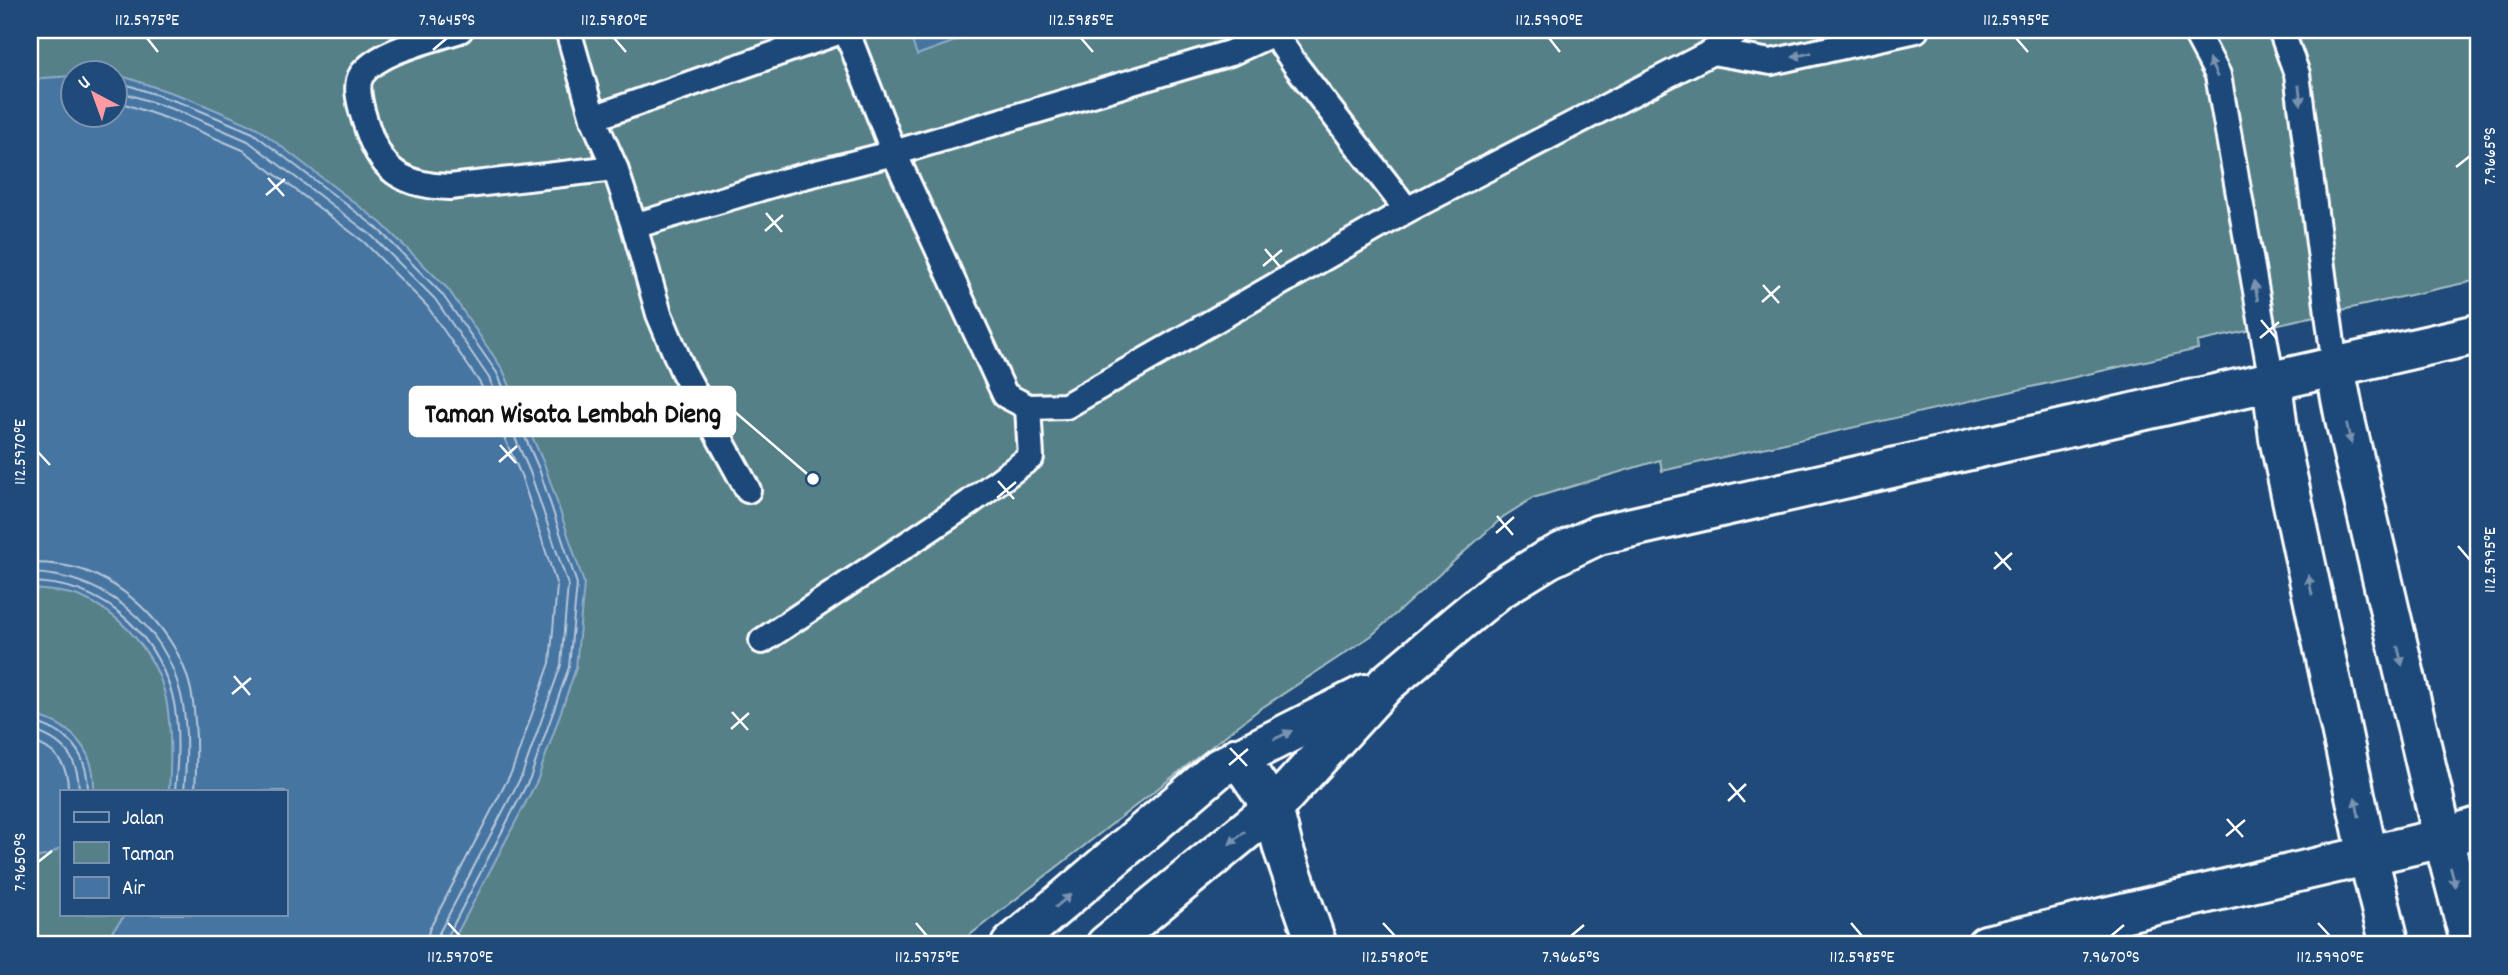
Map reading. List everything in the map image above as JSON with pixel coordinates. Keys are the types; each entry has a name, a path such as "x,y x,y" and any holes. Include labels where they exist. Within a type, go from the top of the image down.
{"street":[{"path":"1106,945 1273,808 1386,684 1498,590 1548,559 1598,535 2478,334"},
{"path":"2335,367 2346,424 2461,832 2471,945"},
{"path":"2272,382 2278,438 2368,856 2390,945"},
{"path":"1012,945 1219,768 1386,684"},
{"path":"1238,757 1273,808 1283,848 1317,945"},
{"path":"1986,945 2461,832"}],"lane":[{"path":"460,30 385,57 370,65 359,78 358,95 370,139 383,163 402,177 425,186 450,187 615,168"},
{"path":"568,30 593,118 615,168 659,314 683,372 748,490"},
{"path":"593,118 845,30 894,153 1005,396 1027,407 1066,406 1407,210 1712,52 1740,30"},
{"path":"1712,52 1771,62 1916,30"},
{"path":"2194,30 2218,75 2272,382"},
{"path":"2281,30 2297,74 2335,367"},
{"path":"634,226 781,182 894,153 1230,53 1276,31 1297,67 1407,210"},
{"path":"762,641 969,503 1031,457 1027,407"}],"green space":[{"path":"30,30 2478,30 2478,280 2197,342 2198,349 1662,471 1660,460 1533,498 1503,517 1371,636 1257,711 957,945 30,945"}],"water":[{"path":"908,30 973,30 975,34 917,55"},
{"path":"60,77 60,130 130,130 130,79 190,99 256,127 381,223 448,289 503,370 545,466 584,583 576,668 537,781 451,945 101,945 124,916 287,916 287,790 169,790 168,710 161,683 146,651 122,624 94,603 66,593 30,589 30,84 42,78"},
{"path":"30,714 57,724 77,740 90,762 94,790 60,790 60,848 49,855 30,859"}],"place":[{"name":"Taman Wisata Lembah Dieng","path":"813,479"}]}
